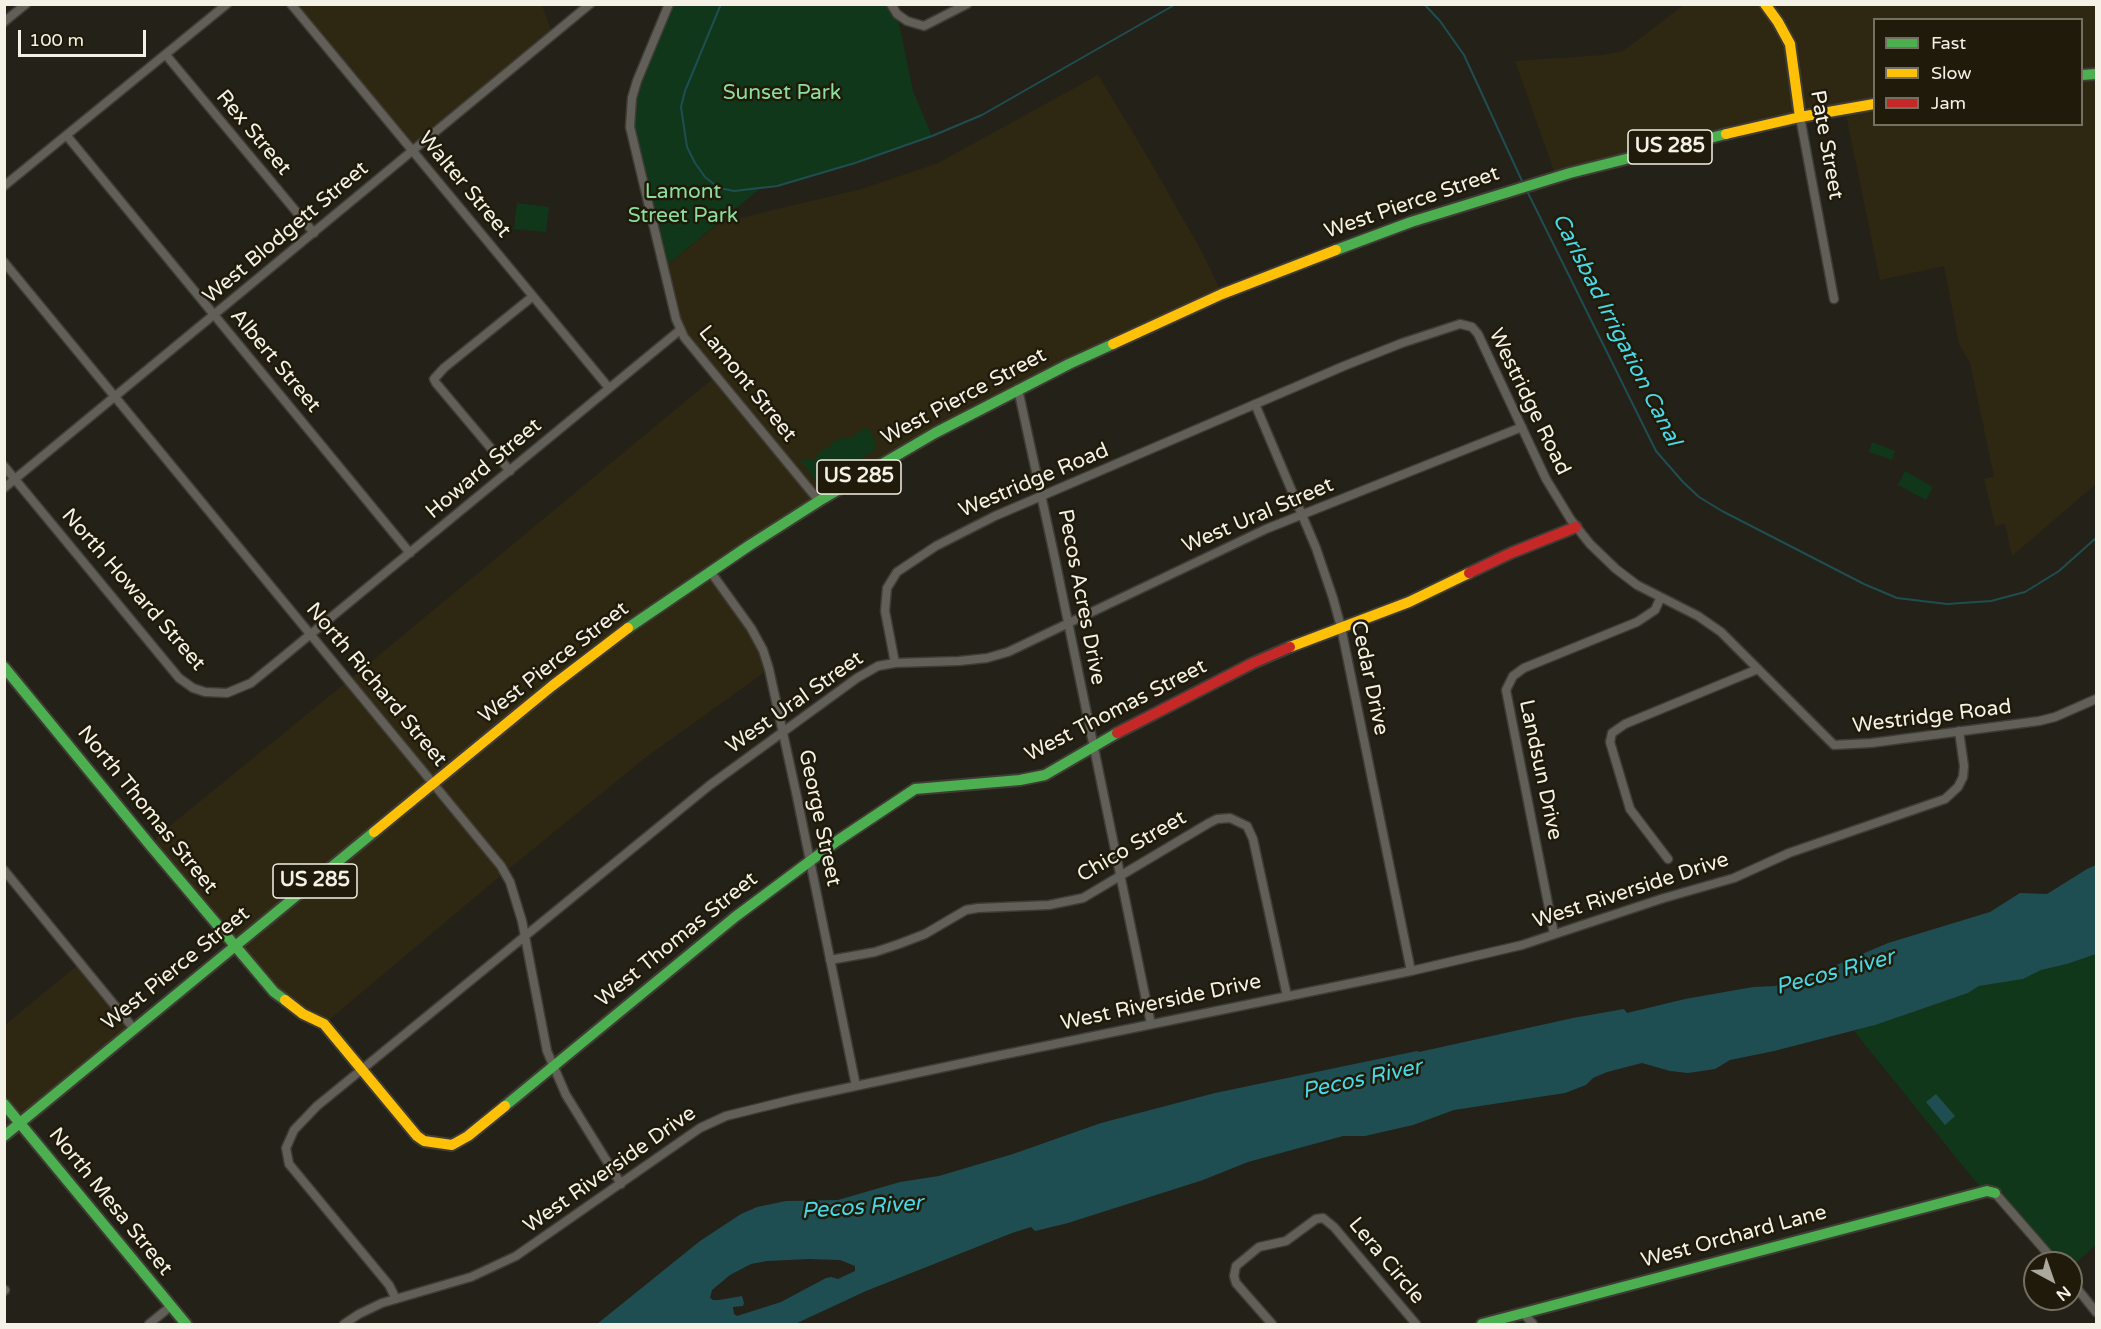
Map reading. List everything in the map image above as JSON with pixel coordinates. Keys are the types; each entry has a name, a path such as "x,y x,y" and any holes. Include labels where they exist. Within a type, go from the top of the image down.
{"main road":[{"name":"Pate Street","path":"1765,4 1790,44 1800,117"},
{"name":"West Pierce Street","path":"4,1136 560,680 627,629 710,571 819,501 935,432 1018,389 1222,294 1411,222 1540,182 1696,140 1800,117 1873,104"},
{"name":"West Thomas Street","path":"474,1131 735,917 809,861 915,789 1036,778 1053,771 1166,705 1293,645 1409,602 1511,553 1576,527"},
{"name":"North Thomas Street","path":"4,667 274,992 303,1014 324,1024 424,1141 452,1145 474,1131"},
{"name":"North Mesa Street","path":"4,1104 186,1324"},
{"name":"West Orchard Lane","path":"1482,1324 1987,1191 1995,1193"}],"street":[{"path":"4,22 26,4"},
{"path":"4,186 227,4"},
{"name":"Walter Street","path":"291,4 609,388"},
{"name":"West Blodgett Street","path":"4,488 590,4"},
{"name":"Lamont Street","path":"669,4 637,81 632,98 630,127 662,265 680,330 819,501"},
{"path":"891,4 897,14 907,21 924,26 967,4"},
{"name":"Rex Street","path":"166,55 314,233"},
{"name":"Pate Street","path":"1800,117 1834,299"},
{"name":"Albert Street","path":"67,136 410,553"},
{"name":"North Richard Street","path":"4,262 505,872 515,896 525,938 547,1051 566,1095 621,1184"},
{"path":"510,471 434,379 444,368 532,297"},
{"name":"Westridge Road","path":"895,663 885,611 887,590 893,576 907,564 972,526 1255,404 1402,343 1466,324 1478,334 1546,478 1576,527 1590,544 1637,585 1710,623 1834,746 2039,721 2055,717 2097,699"},
{"name":"Howard Street","path":"311,635 680,330"},
{"name":"Pecos Acres Drive","path":"1018,389 1151,1024"},
{"name":"Cedar Drive","path":"1255,404 1324,569 1341,627 1411,971"},
{"name":"West Ural Street","path":"396,1299 389,1285 295,1173 285,1153 288,1141 301,1122 317,1106 710,785 857,678 878,666 895,663 959,662 996,657 1255,533 1522,427"},
{"name":"North Howard Street","path":"4,466 172,670 193,688 220,694 243,687 311,635"},
{"name":"George Street","path":"710,571 751,628 763,650 856,1086"},
{"name":"Landsun Drive","path":"1554,934 1506,690 1518,672 1637,622 1655,610 1660,599"},
{"path":"1668,859 1630,809 1610,742 1612,733 1625,724 1758,669"},
{"name":"West Riverside Drive","path":"344,1324 370,1308 471,1277 516,1256 711,1122 750,1109 856,1086 1485,955 1734,878 1789,853 1945,799 1953,793 1963,777 1964,766 1959,731"},
{"name":"Chico Street","path":"830,960 875,952 899,944 925,934 966,910 1049,905 1083,898 1217,819 1230,818 1243,822 1253,839 1287,996"},
{"path":"4,870 134,1029"},
{"path":"1995,1193 2046,1251"},
{"name":"Lera Circle","path":"1272,1324 1236,1283 1234,1276 1236,1266 1259,1247 1286,1241 1316,1218 1323,1218 1334,1227 1416,1324"},
{"path":"2083,1295 2097,1312"},
{"path":"149,1324 171,1306"},
{"path":"1523,1313 1533,1324"}],"shaded area":[{"path":"291,5 542,5 553,35 412,151"},
{"path":"1684,5 2096,5 2096,484 2012,556 2005,524 1995,526 1984,479 1994,476 1970,363 1959,344 1944,266 1880,280 1845,110 1556,177 1515,61 1603,55 1623,51"},
{"path":"1098,75 1202,252 1222,294 1069,364 710,571 751,628 769,669 645,758 324,1024 288,1004 150,845 166,829 716,376 684,337 662,269 719,223 861,189 938,163"},
{"path":"80,963 134,1029 5,1136 5,1025"}],"green space":[{"name":"Sunset Park","path":"669,5 891,5 897,14 913,91 932,136 795,182 762,187 662,269 632,142 632,98"},
{"path":"517,203 549,207 546,232 514,229"},
{"path":"868,428 876,443 874,451 824,481 816,481 799,458 815,459 833,442 853,437 862,429"},
{"path":"1872,442 1895,451 1892,460 1869,452"},
{"path":"1905,471 1933,487 1926,500 1898,485"},
{"path":"2096,954 2096,1245 2083,1256 2083,1251 2046,1251 2000,1197 1984,1192 1854,1031 1968,993 1979,986 2023,979 2041,970"}],"water":[{"name":"Pecos River","path":"2096,865 2096,954 2041,970 2023,979 1979,986 1968,993 1875,1025 1730,1060 1715,1069 1688,1073 1670,1071 1642,1063 1607,1072 1593,1078 1586,1085 1565,1093 1454,1110 1413,1125 1365,1136 1343,1136 1248,1162 1203,1180 1068,1223 1035,1231 1031,1227 1012,1233 866,1291 795,1324 597,1324 700,1241 741,1214 757,1207 786,1201 838,1200 900,1182 939,1176 1013,1154 1101,1123 1215,1093 1573,1018 1624,1009 1627,1013 1685,999 1753,987 1775,986 1806,978 1888,943 1990,912 2020,893 2047,894","holes":["809,1259 840,1260 855,1266 855,1271 838,1279 826,1278 781,1302 737,1316 734,1314 733,1307 743,1306 742,1296 719,1300 710,1298 712,1290 730,1275 751,1264"]},
{"path":"1936,1094 1955,1116 1945,1125 1926,1102"}],"waterway":[{"name":"Carlsbad Irrigation Canal","path":"721,4 685,91 681,107 687,147 695,163 705,177 719,188 734,191 777,186 855,163 932,136 982,115 1176,4"},
{"name":"Carlsbad Irrigation Canal","path":"1424,4 1440,21 1464,55 1522,181"},
{"name":"Carlsbad Irrigation Canal","path":"1527,191 1656,451 1699,497 1864,584 1897,598 1947,604 1991,601 2025,592 2059,571 2096,538"}],"traffic: fast":[{"path":"2083,75 2096,74"},
{"path":"1336,250 1411,222 1570,173 1726,134"},
{"path":"628,628 819,501 935,433 1113,344"},
{"path":"4,667 274,992 285,1000"},
{"path":"505,1106 735,917 837,841 915,789 1020,780 1045,775 1117,733"},
{"path":"4,1136 374,832"},
{"path":"4,1104 186,1324"},
{"path":"1482,1324 1987,1191 1995,1193"}],"traffic: slow":[{"path":"1765,4 1790,44 1800,117"},
{"path":"1726,134 1800,117 1873,104"},
{"path":"1113,344 1222,294 1336,250"},
{"path":"1290,647 1409,602 1469,573"},
{"path":"374,832 552,686 628,628"},
{"path":"285,1000 303,1014 324,1024 417,1136 424,1141 452,1145 468,1136 505,1106"}],"traffic: jam":[{"path":"1469,573 1576,527"},
{"path":"1117,733 1253,663 1290,647"}],"park label":[{"name":"Lamont Street Park","path":"683,204"}]}
